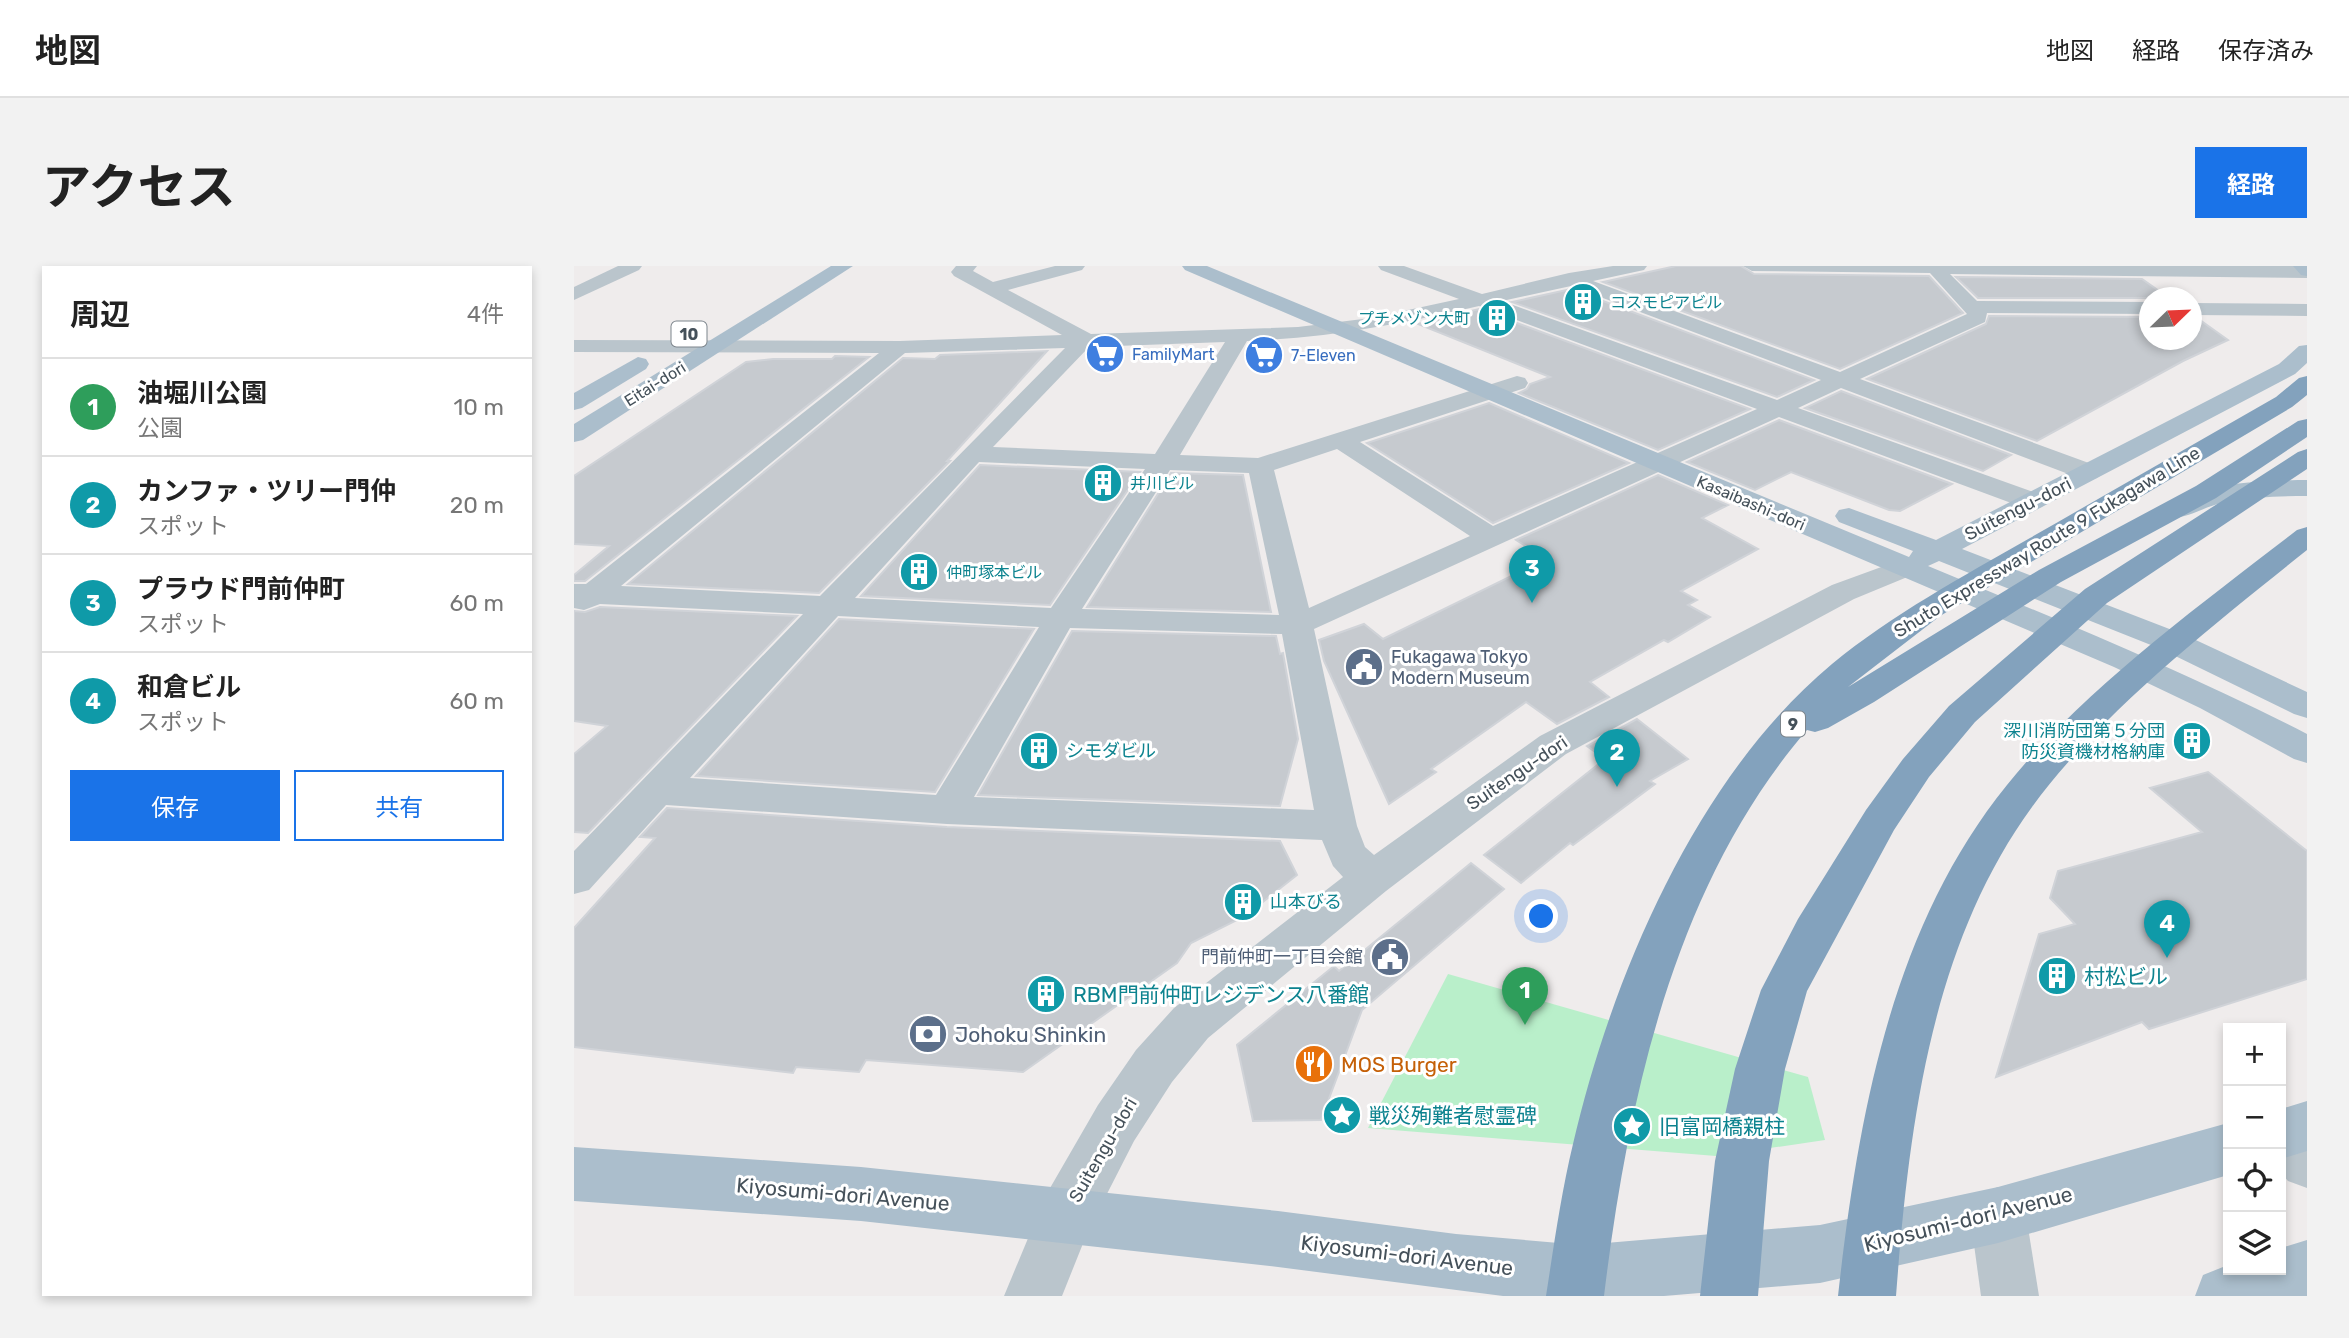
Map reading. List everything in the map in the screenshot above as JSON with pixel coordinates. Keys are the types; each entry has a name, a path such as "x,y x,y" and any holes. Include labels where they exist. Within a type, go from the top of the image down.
{"highway":[{"name":"Shuto Expressway Route 9 Fukagawa Line","path":"1575,1296 1590,1189 1611,1101 1636,1016 1677,911 1717,830 1740,790 1779,740 1817,697 1854,663 1929,609 2284,402 2307,383"},
{"path":"1779,740 1861,694 2050,576 2206,492 2307,426"},
{"path":"1729,1296 1742,1161 1760,1069 1784,990 1826,911 1880,820 1916,768 1962,714 2046,638 2096,596 2307,457"},
{"path":"1867,1296 1873,1223 1888,1122 1910,1028 1940,941 1968,877 2004,816 2041,769 2088,719 2196,624 2307,535"}],"main road":[{"name":"Eitai-dori","path":"574,435 844,266"},
{"name":"Kasaibashi-dori","path":"1191,266 1655,463 1922,559"},
{"name":"Kasaibashi-dori","path":"1230,266 1682,451 1922,559 2233,710 2307,750"},
{"path":"2302,266 2307,272"},
{"name":"Eitai-dori","path":"574,403 699,328"},
{"name":"Suitengu-dori","path":"1922,559 2287,369 2307,351"},
{"path":"1922,559 1999,574 2019,575 2058,566 2121,542 2175,509 2201,498 2260,488 2307,488"},
{"path":"2173,642 2307,535"},
{"path":"1999,574 2173,642 2307,706"},
{"path":"2286,1133 2307,1126"},
{"name":"Kiyosumi-dori Avenue","path":"574,1174 861,1194 1278,1239 1456,1263 1582,1274 1820,1254 1998,1215 2223,1150"},
{"path":"2224,1296 2307,1269"}],"street":[{"path":"574,294 633,266"},
{"path":"968,266 960,272 1085,340"},
{"path":"993,288 1076,266"},
{"path":"1387,266 2032,501"},
{"path":"1527,266 1569,272 2088,472"},
{"path":"574,346 900,347 1340,329 1480,299 1569,272 1639,266"},
{"path":"1752,266 2237,269 2307,272"},
{"path":"580,599 830,605 1060,618 1297,625 1978,318 1934,267"},
{"path":"574,280 601,281"},
{"path":"1971,307 2139,308"},
{"path":"2202,309 2307,310"},
{"path":"947,810 1060,618 1162,463 1240,335"},
{"path":"574,878 972,454 1085,340"},
{"path":"580,599 900,347"},
{"path":"972,454 1260,466 1517,383"},
{"path":"1340,440 1491,537"},
{"path":"1260,466 1297,625 1337,826 1348,855 1371,878"},
{"name":"Suitengu-dori","path":"1033,1296 1066,1215 1116,1123 1154,1066 1191,1023 1371,878 1553,745 1843,592 1922,559"},
{"path":"656,790 947,810 1337,826"},
{"path":"2286,1140 2307,1162"},
{"path":"1998,1215 2010,1296"}],"green space":[{"path":"1448,974 1808,1077 1825,1140 1716,1156 1368,1128"}],"building":[{"path":"1676,266 1741,266 1754,274 1929,276 1963,313 1840,369 1603,282"},
{"path":"1956,277 2142,279 2153,287 2139,287 2139,298 1978,298"},
{"path":"1571,289 1814,380 1777,397 1512,302"},
{"path":"1479,309 1750,409 1658,450 1519,393 1530,384 1550,377 1418,324"},
{"path":"1989,316 2139,317 2139,350 2202,350 2202,322 2228,340 2183,361 2037,441 1867,379 1986,324"},
{"path":"1047,351 947,461 950,461 819,593 628,584 903,358 935,359 940,355"},
{"path":"835,356 869,357 585,581 574,581 574,575 609,546 574,544 574,476 746,362 832,359"},
{"path":"1841,391 2011,455 1983,471 1805,408"},
{"path":"1489,403 1629,463 1493,523 1367,443"},
{"path":"1779,420 1952,484 1900,511 1889,510 1791,472 1755,490 1687,462"},
{"path":"980,465 1140,472 1050,605 861,596"},
{"path":"1171,473 1243,475 1271,612 1087,607"},
{"path":"1658,475 1728,505 1702,518 1758,549 1681,591 1697,600 1688,605 1710,617 1590,682 1609,697 1557,724 1526,702 1431,769 1436,772 1389,804 1324,661 1319,640 1364,624 1383,639 1546,559 1516,540"},
{"path":"600,607 797,616 588,833 574,832 574,754 607,726 574,721 574,611 585,612"},
{"path":"839,619 1034,629 935,792 696,776"},
{"path":"1072,631 1276,636 1280,654 1283,653 1298,739 1280,806 978,795"},
{"path":"1637,719 1688,759 1650,781 1655,784 1573,845 1570,843 1521,883 1484,855 1605,759 1587,746"},
{"path":"2208,772 2307,851 2307,979 2149,1029 2142,1022 1996,1077 2039,934 2075,924 2050,898 2058,871 2202,832 2150,788"},
{"path":"667,808 947,827 1280,841 1297,875 1245,916 1191,943 1177,963 1023,1072 866,1060 859,1072 796,1067 793,1073 574,1047 574,928 655,838 640,837"},
{"path":"1471,863 1504,889 1362,1010 1321,1120 1253,1121 1237,1045 1334,966 1339,971"}],"place":[{"name":"コスモピアビル","path":"1583,302"},
{"name":"プチメゾン大町","path":"1497,318"},
{"name":"FamilyMart","path":"1105,354"},
{"name":"7-Eleven","path":"1264,355"},
{"name":"井川ビル","path":"1103,483"},
{"name":"仲町塚本ビル","path":"919,572"},
{"name":"プラウド門前仲町","path":"1532,603"},
{"name":"Fukagawa Tokyo Modern Museum","path":"1364,667"},
{"name":"深川消防団第５分団 防災資機材格納庫","path":"2192,741"},
{"name":"シモダビル","path":"1039,751"},
{"name":"カンファ・ツリー門仲","path":"1617,787"},
{"name":"山本びる","path":"1243,902"},
{"name":"門前仲町一丁目会館","path":"1390,957"},
{"name":"和倉ビル","path":"2167,958"},
{"name":"村松ビル","path":"2057,976"},
{"name":"RBM門前仲町レジデンス八番館","path":"1046,994"},
{"name":"油堀川公園","path":"1525,1025"},
{"name":"Johoku Shinkin","path":"928,1034"},
{"name":"MOS Burger","path":"1314,1064"},
{"name":"戦災殉難者慰霊碑","path":"1342,1115"},
{"name":"旧富岡橋親柱","path":"1632,1126"}]}
